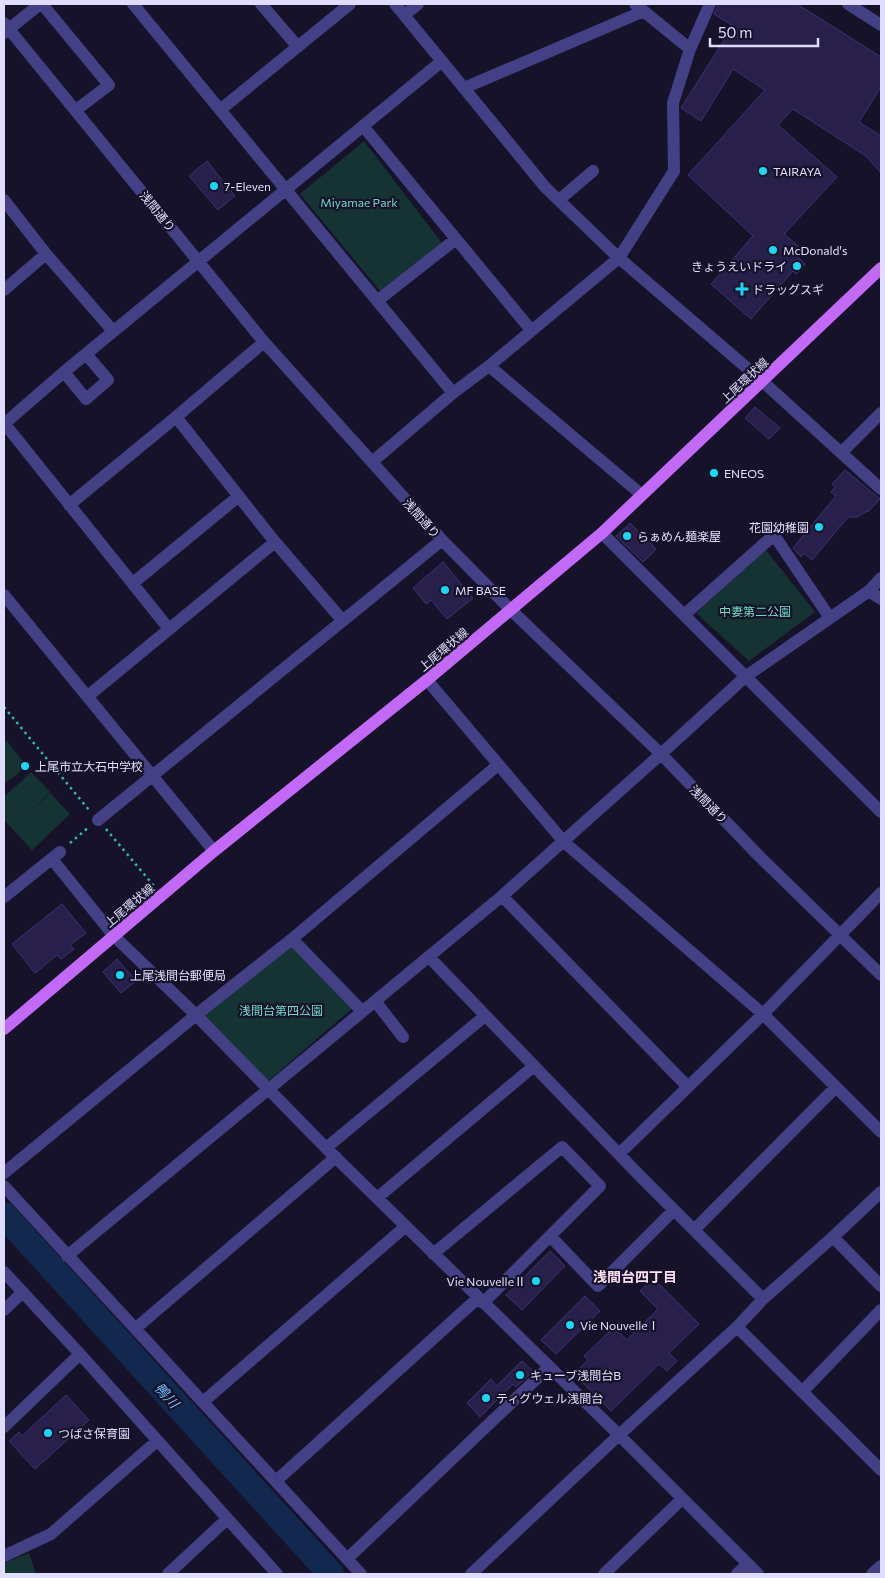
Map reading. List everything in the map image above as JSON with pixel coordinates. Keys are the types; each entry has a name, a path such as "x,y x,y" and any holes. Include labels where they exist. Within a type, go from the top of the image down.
{"main road":[{"name":"上尾環状線","path":"4,1029 214,851 427,680 602,533 881,268"}],"street":[{"path":"5,28 41,4 109,85 76,110"},
{"path":"133,4 453,393"},
{"path":"262,4 298,47"},
{"path":"220,110 350,4"},
{"path":"396,4 545,187 619,258 762,381 881,489"},
{"path":"404,15 418,4"},
{"path":"372,462 453,393 489,366 619,258 674,171 673,103 690,49 710,4"},
{"path":"848,4 881,25"},
{"path":"464,88 640,7 690,49"},
{"name":"浅間通り","path":"5,28 76,110 264,342 442,540 511,610 661,754 758,855 881,975"},
{"path":"170,629 4,424 113,331 442,61"},
{"path":"363,126 531,330"},
{"path":"558,200 593,171"},
{"path":"4,200 46,254 113,331"},
{"path":"377,301 456,239"},
{"path":"4,290 46,254"},
{"path":"69,505 264,342"},
{"path":"64,372 86,399 108,380 86,354"},
{"path":"489,366 642,495"},
{"path":"840,453 881,413"},
{"path":"176,417 275,542 343,621"},
{"path":"133,583 239,496"},
{"path":"602,533 881,812"},
{"path":"684,615 774,535 830,618"},
{"path":"98,820 442,540"},
{"path":"88,696 275,542"},
{"path":"67,1256 502,896 745,677 869,591 881,578"},
{"path":"869,591 881,599"},
{"path":"4,595 9,612 88,696 214,851"},
{"path":"427,680 564,842 763,1014 881,1132"},
{"path":"4,1173 196,1015 292,939 498,765"},
{"path":"4,897 56,855 114,936 196,1015 433,1254 619,1434 758,1574"},
{"path":"619,1154 763,1014 881,893"},
{"path":"502,896 688,1086"},
{"path":"292,939 362,1011"},
{"path":"429,956 485,1016 763,1300"},
{"path":"375,1001 403,1037"},
{"path":"326,1148 485,1016"},
{"path":"377,1198 534,1066"},
{"path":"694,1230 836,1087"},
{"path":"276,1481 480,1300 550,1236 600,1186 562,1147 433,1254"},
{"path":"136,1328 336,1157"},
{"path":"4,1186 361,1574"},
{"path":"471,1574 619,1434 881,1192"},
{"path":"550,1236 598,1286 674,1210"},
{"path":"203,1402 406,1226"},
{"path":"833,1237 881,1286"},
{"path":"4,1272 277,1574"},
{"path":"4,1310 23,1292"},
{"path":"802,1392 881,1310"},
{"path":"737,1327 881,1470"},
{"path":"4,1427 80,1354"},
{"path":"347,1559 549,1367"},
{"path":"4,1556 51,1534 157,1441"},
{"path":"604,1574 682,1499"},
{"path":"168,1574 227,1520"},
{"path":"738,1574 748,1564"},
{"path":"872,1574 881,1566"}],"path":[{"path":"4,707 156,889"},
{"path":"56,855 98,820"}],"green space":[{"name":"Miyamae Park","path":"364,141 442,243 380,291 300,194"},
{"name":"中妻第二公園","path":"766,550 815,612 749,661 696,613"},
{"path":"4,738 27,766 6,783 4,780"},
{"path":"31,772 50,792 25,817 50,793 70,814 32,850 4,820 4,797"},
{"name":"浅間台第四公園","path":"290,943 354,1007 268,1081 204,1016"},
{"path":"29,1553 36,1574 4,1574 4,1563"}],"building":[{"path":"719,4 797,4 881,57 881,87 859,122 881,136 881,173 866,156 793,109 778,125 837,177 784,234 803,250 797,256 805,264 796,274 793,271 751,319 711,284 753,236 688,175 765,90 733,69 701,121 681,108 733,26 714,14"},
{"path":"207,161 235,196 218,210 189,176"},
{"path":"755,407 780,428 769,439 745,418"},
{"path":"845,470 880,499 868,512 857,517 848,517 812,560 804,553 801,557 793,548 836,496 831,492 835,487 832,484"},
{"path":"630,523 656,549 643,562 616,536"},
{"path":"443,562 473,598 447,619 431,600 426,604 413,588"},
{"path":"62,904 86,933 70,945 74,949 61,959 57,955 35,973 12,944"},
{"path":"117,959 136,981 121,993 103,972"},
{"name":"Vie NouvelleⅡ","path":"550,1251 565,1266 522,1310 506,1295"},
{"path":"653,1278 699,1324 669,1353 677,1361 667,1371 659,1364 611,1411 574,1374 588,1360 584,1356 609,1332 615,1331 627,1340 658,1309 640,1291"},
{"name":"Vie NouvelleⅠ","path":"585,1296 600,1311 556,1354 541,1340"},
{"path":"522,1361 533,1371 516,1387 513,1384 480,1417 467,1403 491,1379 497,1386"},
{"path":"66,1395 89,1420 35,1469 9,1441 19,1432 22,1436"}],"waterway":[{"name":"鴨川","path":"4,1215 331,1574"}],"place":[{"name":"TAIRAYA","path":"763,171"},
{"name":"7-Eleven","path":"214,186"},
{"name":"McDonald's","path":"773,250"},
{"name":"きょうえいドライ","path":"797,266"},
{"name":"ドラッグスギ","path":"742,289"},
{"name":"ENEOS","path":"714,473"},
{"name":"花園幼稚園","path":"819,527"},
{"name":"らぁめん麺楽屋","path":"627,536"},
{"name":"MF BASE","path":"445,590"},
{"name":"上尾市立大石中学校","path":"25,766"},
{"name":"上尾浅間台郵便局","path":"120,975"},
{"name":"Vie NouvelleⅡ","path":"536,1281"},
{"name":"Vie NouvelleⅠ","path":"570,1325"},
{"name":"キューブ浅間台B","path":"520,1375"},
{"name":"ティグウェル浅間台","path":"486,1398"},
{"name":"つばさ保育園","path":"48,1433"}],"district":[{"name":"浅間台四丁目","path":"635,1276"}]}
